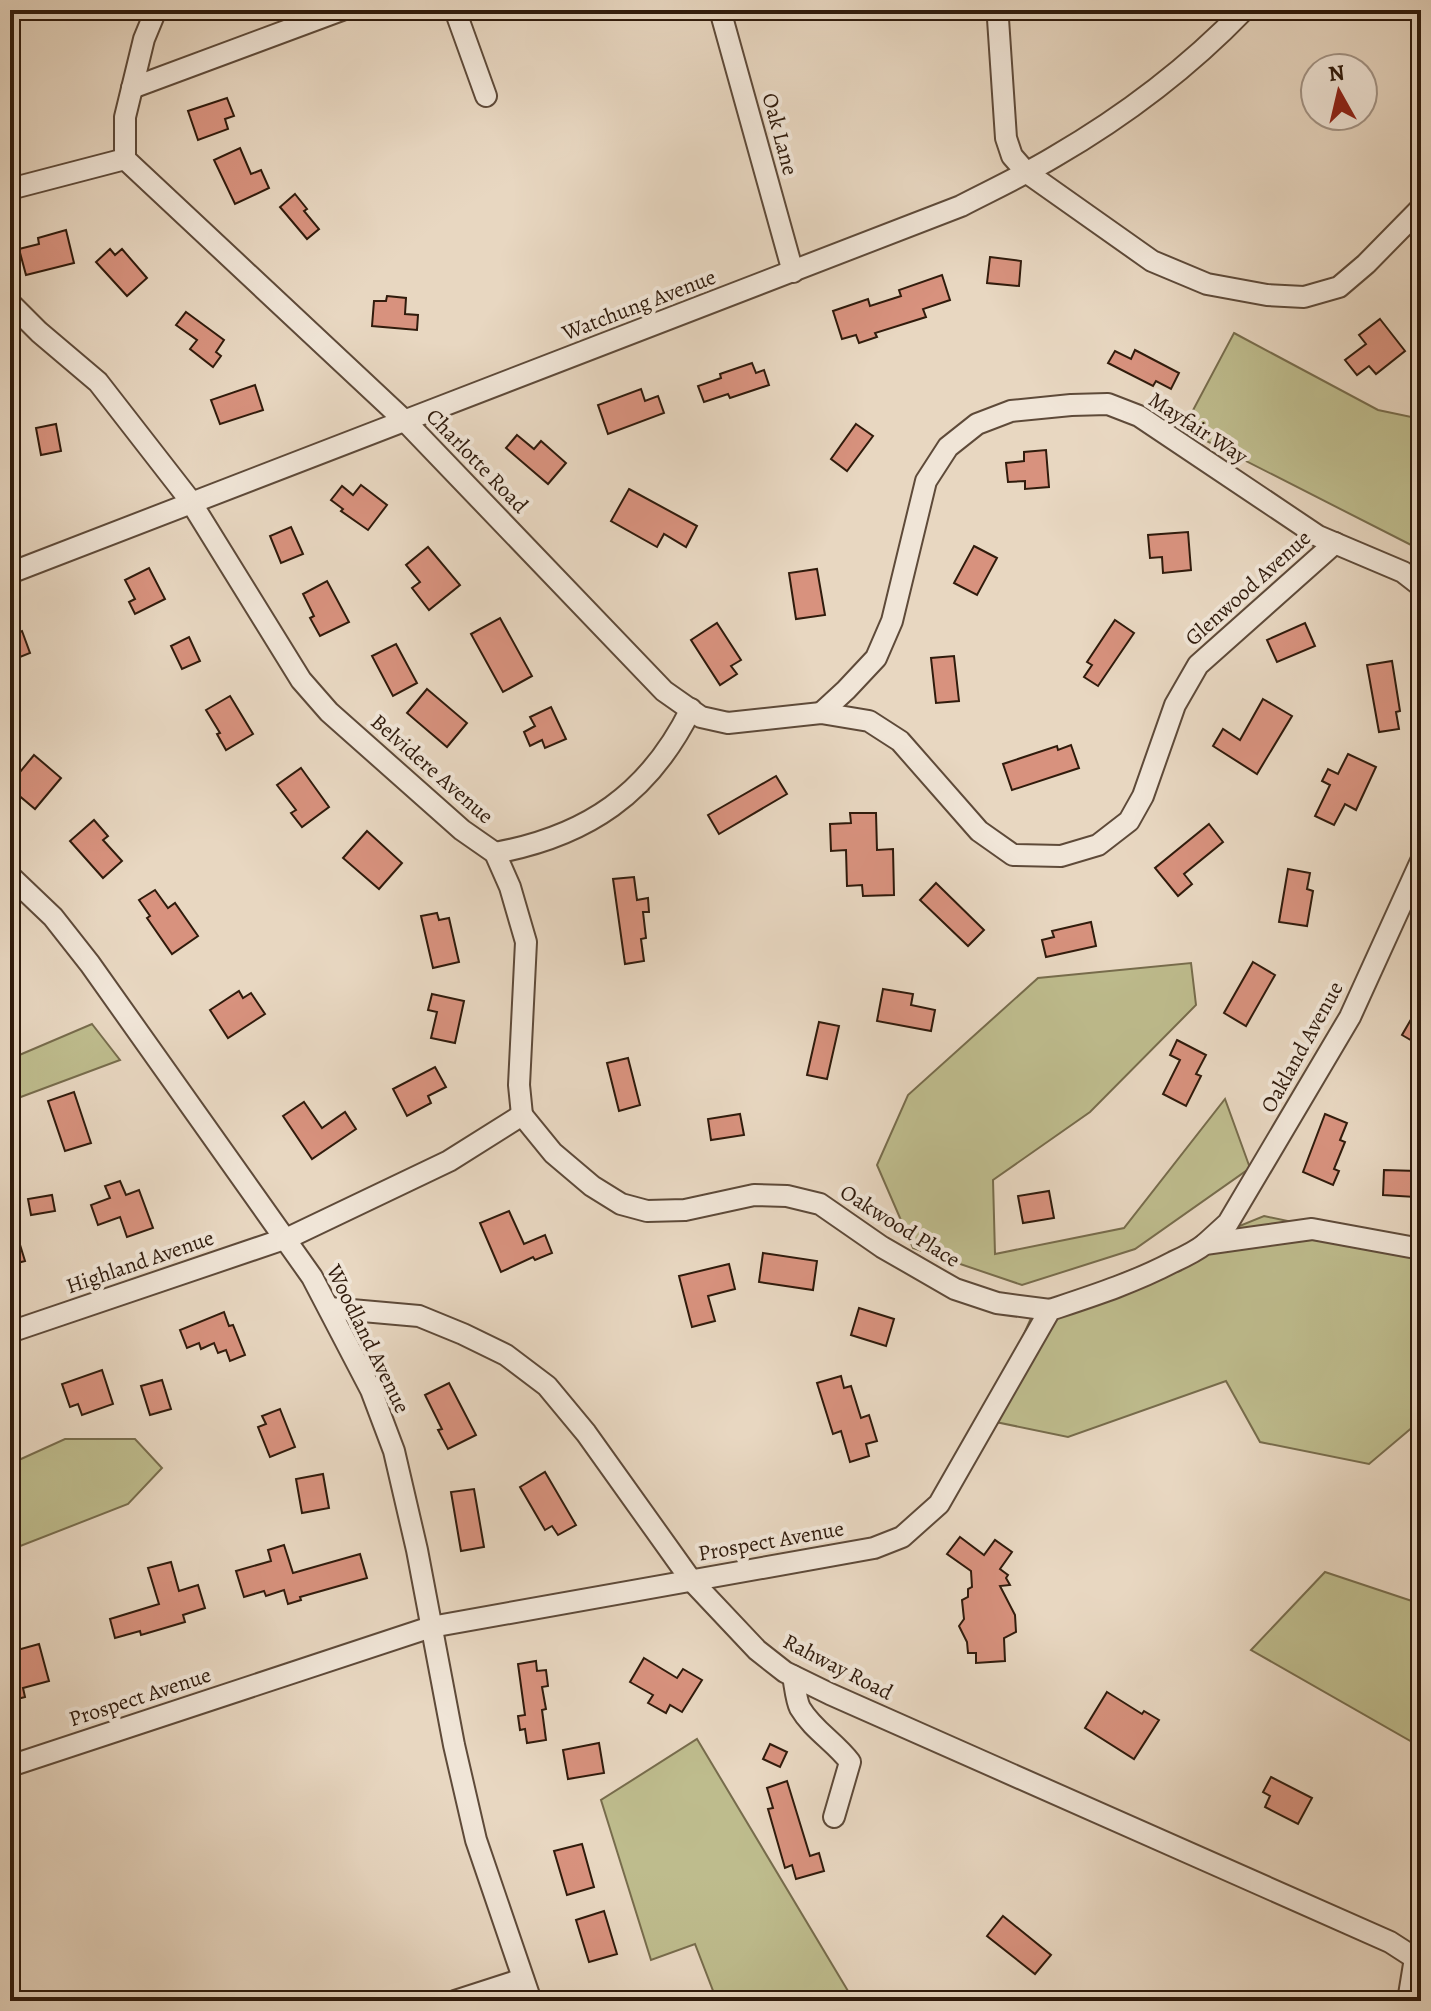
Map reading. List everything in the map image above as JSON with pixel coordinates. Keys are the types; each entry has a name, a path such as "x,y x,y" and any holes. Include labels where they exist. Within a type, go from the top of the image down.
{"street":[{"path":"10,189 125,159 125,117 144,39 156,10"},
{"path":"132,88 342,10"},
{"path":"455,10 486,96"},
{"name":"Oak Lane","path":"720,10 793,272"},
{"path":"995,10 1006,138 1012,156 1026,172 1152,261 1207,284 1267,295 1304,297 1339,287 1421,208"},
{"name":"Watchung Avenue","path":"10,573 961,206 1054,157 1142,99 1223,32 1244,10"},
{"name":"Charlotte Road","path":"125,159 405,421 664,691 691,709"},
{"name":"Belvidere Avenue","path":"10,303 98,382 192,503 301,680 329,712 462,830 495,853 510,887 526,942 519,1085 522,1115"},
{"name":"Mayfair Way","path":"821,713 876,658 892,621 926,481 948,447 977,424 1011,411 1108,404 1139,416 1318,536 1403,572 1421,586"},
{"name":"Glenwood Avenue","path":"691,709 701,717 728,723 821,713 869,721 900,741 979,831 1013,855 1061,856 1098,845 1129,821 1143,796 1175,705 1198,665 1335,543"},
{"path":"495,853 547,841 615,805 652,770 691,709"},
{"name":"Oakland Avenue","path":"1205,1244 1228,1223 1350,1017 1421,861"},
{"name":"Woodland Avenue","path":"10,876 53,917 90,964 285,1238 312,1277 371,1390 394,1451 476,1840 531,2001"},
{"path":"285,1238 449,1161 522,1115"},
{"name":"Oakwood Place","path":"522,1115 553,1153 592,1186 621,1204 647,1211 685,1210 754,1195 787,1196 820,1204 882,1247 955,1289 997,1303 1050,1310"},
{"path":"1050,1310 1116,1288 1205,1244 1312,1229 1421,1249"},
{"name":"Highland Avenue","path":"10,1332 285,1238"},
{"name":"Rahway Road","path":"329,1308 419,1316 506,1355 547,1386 586,1433 691,1580 757,1650 793,1676 1390,1942 1418,1960"},
{"name":"Prospect Avenue","path":"10,1766 431,1627 874,1548 902,1537 939,1504 1050,1310"},
{"path":"793,1676 799,1706 818,1731 841,1749 850,1762 834,1817"},
{"path":"1408,2001 1418,1960"},
{"path":"455,2001 523,1979"}],"shaded area":[{"path":"1234,333 1378,410 1421,419 1421,550 1183,429"},
{"path":"1191,963 1196,1005 1090,1112 993,1180 995,1254 1124,1228 1225,1099 1250,1168 1135,1249 1022,1285 913,1248 877,1165 908,1095 1038,978"},
{"path":"92,1024 120,1060 10,1101 10,1059"},
{"path":"1264,1216 1421,1249 1421,1420 1369,1464 1260,1442 1226,1381 1068,1437 986,1420 1035,1309"},
{"path":"65,1439 135,1439 162,1468 128,1504 10,1550 10,1464"},
{"path":"1325,1572 1421,1604 1421,1747 1251,1650"},
{"path":"697,1739 854,2001 717,2001 695,1944 651,1960 601,1800"}],"building":[{"path":"227,98 234,116 225,119 228,129 198,140 188,111"},
{"path":"240,148 251,174 261,170 269,188 235,204 214,160"},
{"path":"295,194 319,229 307,239 280,207"},
{"path":"66,230 74,263 26,275 19,249 39,244 38,238"},
{"path":"110,249 115,255 122,249 147,278 127,296 96,262"},
{"path":"990,257 1021,261 1019,286 987,283"},
{"path":"942,275 950,300 923,309 926,317 875,333 877,337 859,343 856,335 842,339 833,311 868,299 870,306 901,296 899,290"},
{"path":"387,296 406,298 405,314 418,315 417,330 372,326 374,301 386,301"},
{"path":"186,312 224,340 216,352 221,356 213,367 190,349 197,340 176,325"},
{"path":"1380,319 1405,351 1376,374 1369,366 1357,375 1345,360 1366,344 1359,335"},
{"path":"1135,350 1179,373 1171,389 1156,381 1153,386 1108,363 1115,351 1131,359"},
{"path":"752,363 756,373 764,370 769,385 730,398 728,394 704,402 698,386 721,378 720,374"},
{"path":"255,385 263,410 220,424 211,400"},
{"path":"641,389 645,401 658,396 664,413 608,434 598,405"},
{"path":"56,424 61,451 41,455 36,428"},
{"path":"856,424 873,436 847,471 831,459"},
{"path":"517,435 534,449 541,441 566,463 548,484 506,448"},
{"path":"1046,450 1049,487 1025,489 1025,481 1008,482 1006,463 1024,461 1024,452"},
{"path":"361,485 387,505 368,530 331,500 342,486 353,495"},
{"path":"629,489 697,526 686,547 664,534 657,547 611,521"},
{"path":"291,527 303,554 281,563 270,536"},
{"path":"1188,532 1191,570 1163,573 1162,557 1150,558 1148,535"},
{"path":"974,546 997,558 977,595 954,583"},
{"path":"428,547 460,585 429,610 412,588 420,582 406,565"},
{"path":"149,568 165,599 135,614 129,602 135,599 125,580"},
{"path":"817,569 825,615 796,619 789,573"},
{"path":"327,581 349,622 320,636 310,618 314,616 303,594"},
{"path":"500,618 532,676 503,692 471,634"},
{"path":"1115,620 1134,633 1098,686 1084,677 1092,665 1087,662"},
{"path":"717,623 741,660 731,666 737,674 720,685 691,640"},
{"path":"1305,623 1315,646 1277,662 1267,640"},
{"path":"22,631 30,653 10,661 10,636"},
{"path":"189,637 200,661 182,669 171,646"},
{"path":"396,644 417,683 393,696 372,656"},
{"path":"954,656 959,701 936,703 931,658"},
{"path":"1392,661 1400,711 1396,712 1399,729 1379,732 1367,665"},
{"path":"427,689 467,723 447,747 407,713"},
{"path":"230,696 253,734 226,750 206,710"},
{"path":"1263,699 1292,716 1257,774 1213,746 1223,729 1240,740"},
{"path":"551,707 566,739 545,748 542,740 530,746 524,732 535,726 530,717"},
{"path":"1071,745 1079,768 1012,790 1003,764 1057,746 1058,750"},
{"path":"1348,754 1376,767 1356,810 1345,804 1334,825 1315,816 1330,785 1322,781 1328,769 1338,774"},
{"path":"34,755 61,778 35,809 10,788"},
{"path":"301,768 329,807 302,827 291,813 296,810 277,785"},
{"path":"776,776 787,794 719,834 708,815"},
{"path":"850,813 876,813 877,850 893,849 894,895 863,896 862,885 847,886 846,850 831,851 830,824 851,823"},
{"path":"94,820 108,836 103,840 122,861 103,878 70,841"},
{"path":"1209,824 1223,842 1184,874 1192,884 1178,896 1155,868"},
{"path":"367,831 402,863 379,889 343,858"},
{"path":"1288,869 1310,873 1307,889 1313,891 1307,926 1279,922"},
{"path":"634,877 637,900 648,898 649,912 643,912 646,938 641,939 644,961 625,964 613,879"},
{"path":"936,883 984,930 968,946 920,900"},
{"path":"155,890 168,908 175,903 198,936 172,954 147,918 150,916 139,900"},
{"path":"437,913 439,920 449,918 459,962 433,968 421,916"},
{"path":"1091,922 1096,946 1046,957 1042,940 1054,937 1052,931"},
{"path":"1253,962 1275,975 1246,1026 1224,1013"},
{"path":"883,989 913,994 911,1005 935,1010 931,1031 877,1021"},
{"path":"239,991 243,998 251,993 265,1014 228,1038 210,1010"},
{"path":"432,994 464,1001 455,1043 431,1038 437,1012 428,1010"},
{"path":"1421,1002 1421,1046 1402,1035"},
{"path":"819,1022 839,1026 827,1079 807,1075"},
{"path":"1177,1040 1206,1055 1196,1074 1201,1076 1186,1106 1163,1094 1180,1060 1170,1055"},
{"path":"628,1058 640,1105 619,1111 607,1063"},
{"path":"435,1067 446,1087 428,1096 431,1103 407,1116 393,1089"},
{"path":"74,1092 91,1143 65,1151 48,1101"},
{"path":"304,1102 322,1128 345,1112 356,1129 312,1159 283,1116"},
{"path":"740,1114 744,1135 711,1140 708,1119"},
{"path":"1325,1114 1347,1123 1340,1140 1345,1142 1334,1169 1339,1171 1333,1185 1303,1172"},
{"path":"1384,1170 1417,1171 1415,1197 1383,1195"},
{"path":"120,1181 126,1195 139,1190 153,1228 127,1237 120,1217 98,1225 91,1205 110,1198 105,1186"},
{"path":"1049,1191 1054,1218 1023,1223 1018,1196"},
{"path":"52,1195 55,1211 31,1215 28,1199"},
{"path":"509,1211 524,1244 545,1235 552,1253 535,1260 533,1257 501,1272 480,1223"},
{"path":"13,1222 25,1261 10,1265 10,1223"},
{"path":"763,1253 817,1261 813,1290 759,1282"},
{"path":"729,1264 735,1289 708,1296 715,1321 692,1327 679,1276"},
{"path":"859,1308 894,1319 886,1346 851,1335"},
{"path":"224,1312 245,1355 230,1361 226,1350 218,1353 214,1343 201,1349 199,1343 187,1348 180,1330"},
{"path":"102,1370 113,1404 82,1415 78,1404 70,1407 62,1384"},
{"path":"841,1376 844,1388 851,1386 861,1418 869,1415 877,1441 866,1444 869,1456 850,1462 841,1431 833,1434 817,1383"},
{"path":"162,1380 171,1409 150,1415 141,1386"},
{"path":"449,1383 476,1435 448,1449 425,1395"},
{"path":"280,1409 295,1447 270,1457 258,1427 266,1424 262,1416"},
{"path":"545,1472 576,1525 558,1535 552,1526 545,1530 520,1487"},
{"path":"323,1474 329,1508 302,1513 296,1479"},
{"path":"474,1489 484,1547 461,1551 451,1492"},
{"path":"960,1537 984,1555 995,1540 1012,1552 1000,1569 1008,1575 1006,1578 1010,1585 1000,1586 1015,1615 1016,1632 1004,1638 1005,1661 976,1663 976,1653 968,1653 967,1642 959,1626 964,1619 962,1600 968,1597 968,1589 972,1587 971,1571 947,1554"},
{"path":"284,1545 293,1573 360,1554 367,1578 300,1597 301,1600 288,1604 284,1590 266,1596 264,1591 244,1597 236,1571 271,1561 268,1550"},
{"path":"171,1562 179,1591 198,1585 205,1608 183,1615 185,1622 141,1635 140,1631 115,1638 110,1619 159,1604 148,1568"},
{"path":"39,1644 49,1681 23,1688 25,1697 10,1701 10,1652"},
{"path":"644,1658 677,1678 683,1669 702,1680 682,1712 670,1705 666,1713 648,1703 653,1695 630,1682"},
{"path":"536,1661 537,1671 546,1670 548,1686 542,1687 546,1709 542,1710 546,1740 527,1743 525,1729 520,1730 518,1716 525,1715 518,1664"},
{"path":"1107,1692 1142,1714 1144,1711 1159,1720 1134,1759 1085,1728"},
{"path":"599,1743 604,1773 568,1779 563,1750"},
{"path":"770,1744 787,1752 780,1767 763,1759"},
{"path":"1271,1777 1312,1798 1298,1824 1265,1807 1270,1796 1263,1792"},
{"path":"787,1781 810,1856 819,1853 824,1871 796,1879 792,1865 785,1868 768,1809 773,1808 767,1788"},
{"path":"582,1844 594,1887 567,1895 554,1851"},
{"path":"604,1911 617,1954 589,1962 576,1920"},
{"path":"1003,1916 1051,1955 1035,1974 987,1936"}]}
